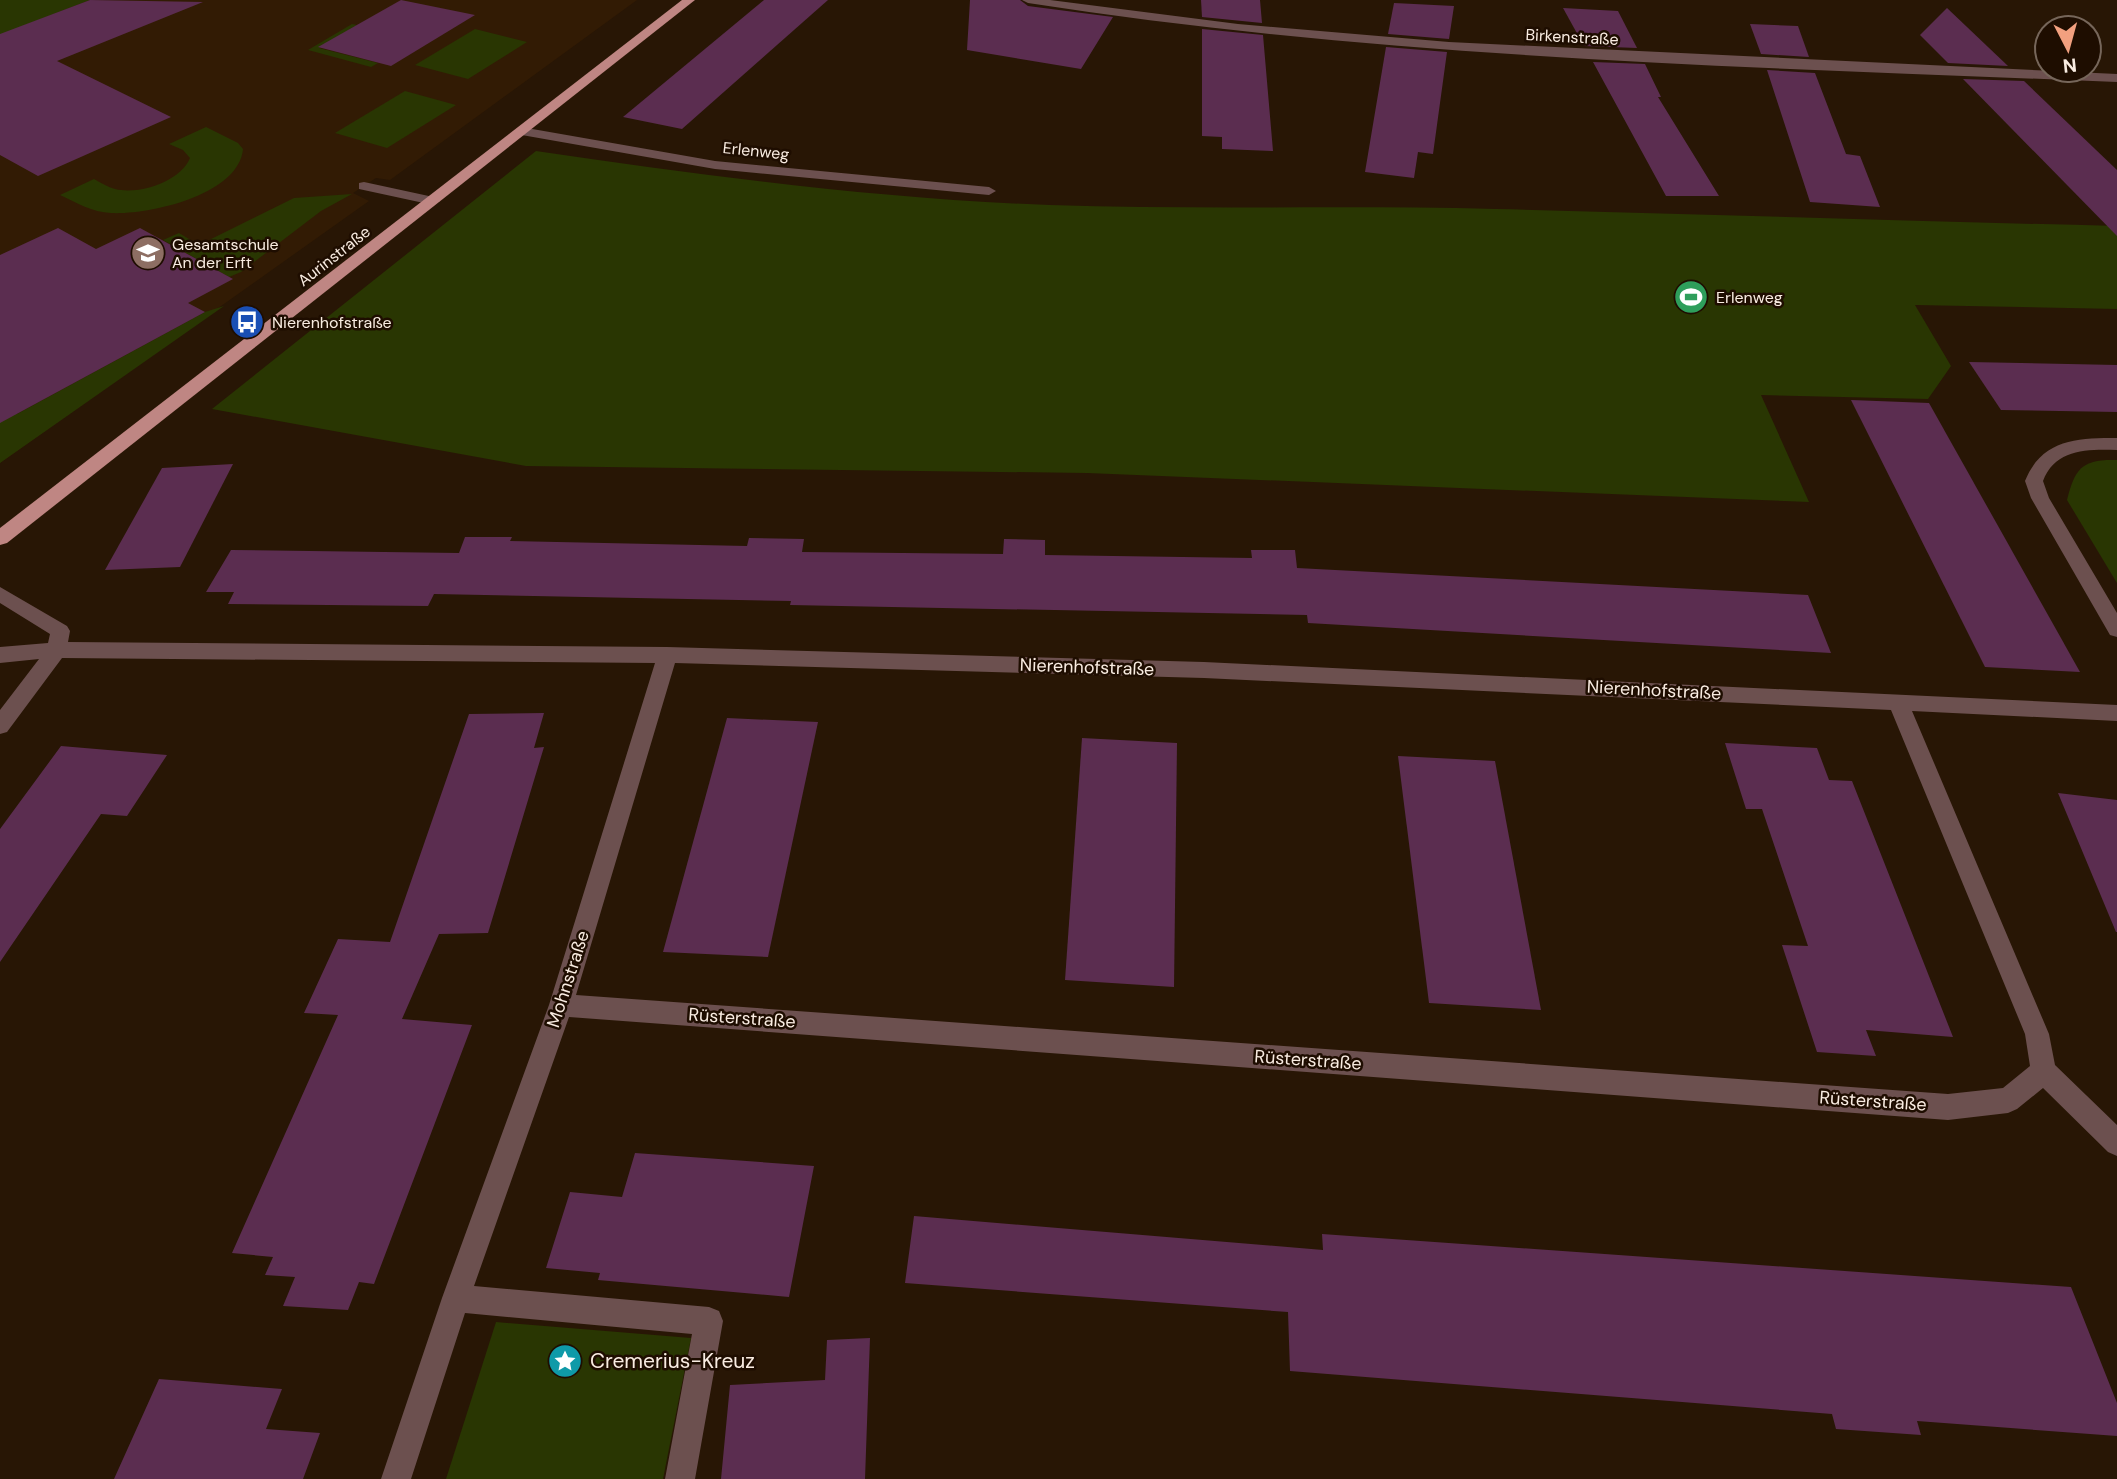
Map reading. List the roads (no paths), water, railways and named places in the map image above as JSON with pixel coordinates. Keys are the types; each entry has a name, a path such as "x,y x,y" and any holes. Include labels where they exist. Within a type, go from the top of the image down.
{"main road":[{"name":"Aurinstraße","path":"0,538 689,0"}],"street":[{"name":"Birkenstraße","path":"1028,0 1116,15 1271,33 1755,63 2117,78"},
{"name":"Erlenweg","path":"521,131 715,165 989,191"},
{"path":"364,186 433,201"},
{"path":"2117,444 2066,448 2050,455 2036,469 2034,481 2040,498 2117,630"},
{"path":"0,594 60,631 57,650 0,726"},
{"name":"Nierenhofstraße","path":"0,655 57,650 667,655 1204,670 2117,713"},
{"name":"Mohnstraße","path":"396,1479 456,1298 561,1005 667,655"},
{"path":"1898,703 2037,1034 2044,1071 2117,1143"},
{"name":"Rüsterstraße","path":"561,1005 1948,1107 2008,1100 2044,1071"},
{"path":"456,1298 709,1321 680,1479"}],"place":[{"name":"Gesamtschule An der Erft","path":"148,253"},
{"name":"Erlenweg","path":"1691,297"},
{"name":"Nierenhofstraße","path":"247,322"},
{"name":"Cremerius-Kreuz","path":"565,1361"}]}
